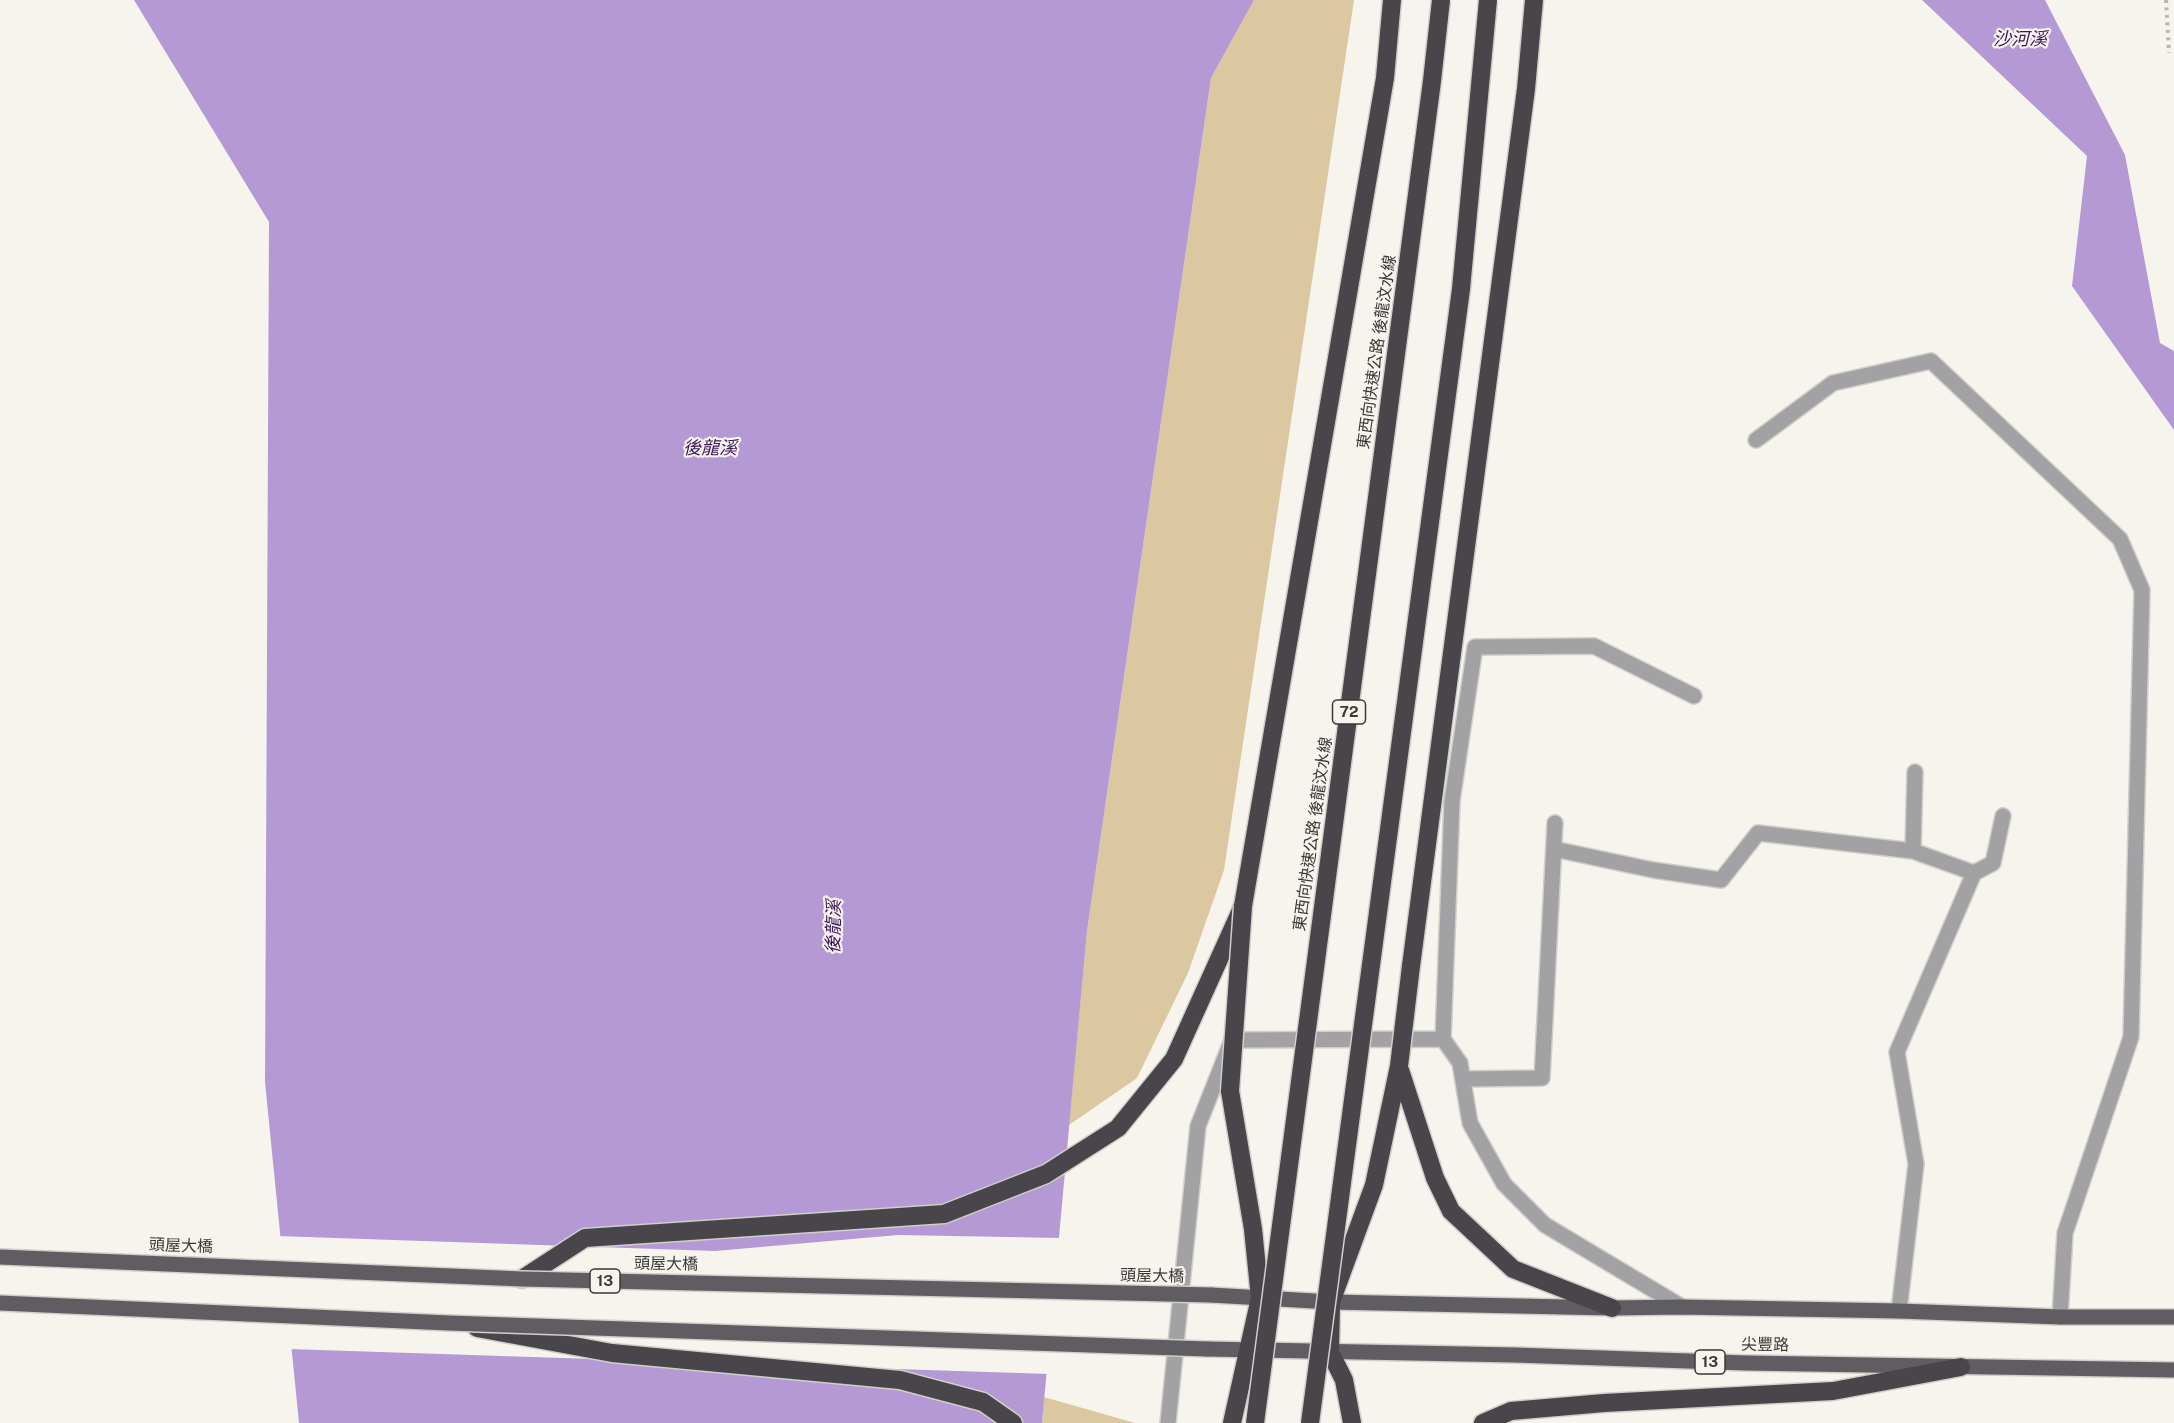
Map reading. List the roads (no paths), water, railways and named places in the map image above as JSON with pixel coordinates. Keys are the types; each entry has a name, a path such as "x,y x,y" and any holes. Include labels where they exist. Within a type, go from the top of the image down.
{"highway":[{"path":"1232,1423 1260,1298 1253,1229 1230,1091 1243,906 1385,78 1392,0"},
{"name":"東西向快速公路 後龍汶水線","path":"1255,1423 1441,0"},
{"path":"1310,1423 1461,289 1488,0"},
{"path":"1352,1423 1344,1380 1330,1352 1331,1302 1374,1185 1399,1066 1527,89 1534,0"},
{"path":"522,1279 585,1238 944,1214 1046,1174 1118,1128 1174,1059 1243,906"},
{"path":"1399,1066 1435,1178 1451,1211 1513,1269 1612,1308"},
{"path":"449,1323 612,1353 900,1380 983,1402 1013,1423"},
{"path":"1483,1423 1511,1411 1604,1403 1833,1391 1961,1367"}],"main road":[{"name":"頭屋大橋","path":"0,1257 522,1279 1260,1298"},
{"name":"13","path":"1260,1298 1331,1302 1612,1308 1682,1307 2060,1317 2174,1317"},
{"name":"13","path":"0,1303 449,1323 1247,1351"},
{"name":"尖豐路","path":"1247,1351 2174,1370"}],"lane":[{"path":"1756,440 1833,383 1931,361 2120,539 2142,590 2131,1037 2065,1233 2060,1317"},
{"path":"1682,1307 1545,1225 1504,1184 1470,1123 1460,1064 1443,1039 1452,801 1474,647 1594,646 1694,696"},
{"path":"1913,851 1915,772"},
{"path":"1899,1311 1916,1164 1897,1052 1974,873 1993,863 2003,816"},
{"path":"1463,1079 1542,1078 1555,823"},
{"path":"1554,849 1653,870 1721,880 1758,833 1913,851 1974,873"},
{"path":"1168,1423 1198,1126 1232,1040 1443,1039"}],"water":[{"name":"後龍溪","path":"134,0 1254,0 1211,78 1087,931 1042,1423 299,1423 265,1082 269,222"},
{"name":"沙河溪","path":"1922,0 2045,0 2125,155 2160,343 2174,351 2174,430 2072,286 2087,156"}]}
